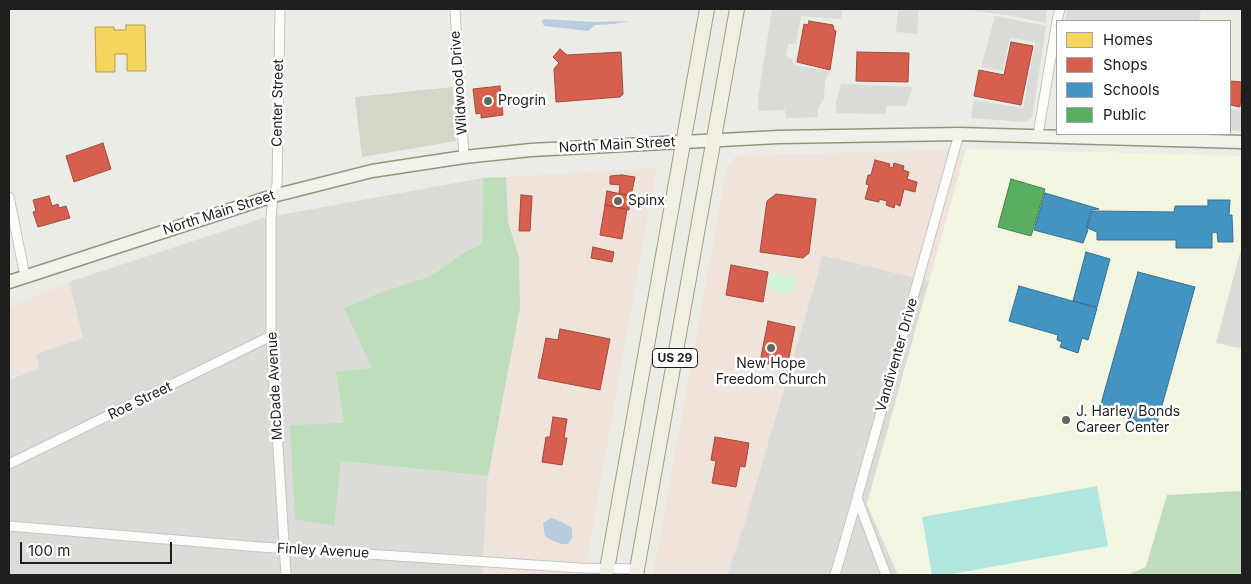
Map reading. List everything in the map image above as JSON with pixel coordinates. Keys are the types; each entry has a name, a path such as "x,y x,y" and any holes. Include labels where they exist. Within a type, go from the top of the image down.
{"main road":[{"name":"US 29","path":"606,572 707,9"},
{"name":"US 29","path":"636,572 737,9"},
{"name":"North Main Street","path":"9,282 273,196 372,171 464,157 531,150 788,136 1038,135 1242,142"}],"street":[{"name":"Center Street","path":"273,196 277,185 280,9"},
{"name":"Wildwood Drive","path":"455,9 464,157"},
{"path":"1038,135 1056,27"},
{"name":"Vandiventer Drive","path":"835,575 959,134"},
{"name":"McDade Avenue","path":"273,196 271,218 271,336 286,575"},
{"path":"9,197 25,276"},
{"name":"Roe Street","path":"9,464 271,336"},
{"path":"857,498 886,575"},
{"name":"Finley Avenue","path":"9,526 606,572 636,572"}],"shaded area":[{"path":"772,9 842,9 841,19 801,16 796,44 788,44 786,56 792,59 795,65 830,71 825,81 824,98 818,109 818,117 786,118 785,110 758,111 758,98"},
{"path":"898,9 919,9 917,34 896,32"},
{"path":"960,9 1047,9 1046,23 1007,15"},
{"path":"1067,9 1201,9 1199,20 1065,20"},
{"path":"995,16 1046,26 1032,118 1025,122 971,118 974,100 1023,108 1035,42 1010,38 1003,71 981,67"},
{"path":"544,19 594,22 629,21 595,25 588,31 544,26 542,21"},
{"path":"841,84 913,87 906,106 886,106 886,114 836,113 836,103"},
{"path":"453,87 456,141 362,157 355,97"},
{"path":"1242,97 1242,131 1231,131 1231,109 1241,110"},
{"path":"966,149 929,281 823,255 746,518 727,575 653,575 727,166 736,156"},
{"name":"J. Harley Bonds Career Center","path":"966,149 1242,156 1242,245 1216,343 1242,349 1242,491 1167,495 1145,567 1127,575 898,575 867,504"},
{"path":"651,168 656,170 584,575 482,575 488,476 519,257 508,222 506,177"},
{"path":"483,178 482,244 463,253 431,276 382,292 372,368 345,424 290,425 334,525 341,461 488,476 482,575 9,575 9,380 39,368 36,354 83,338 69,282 263,218"},
{"path":"740,186 826,256 929,281 867,504 898,575 727,575 746,518 818,273"},
{"path":"1242,245 1242,349 1215,343"},
{"path":"770,272 796,276 793,293 767,289"},
{"path":"69,282 83,338 36,354 39,368 9,380 9,307"},
{"path":"1097,486 1108,546 946,575 932,575 922,517"},
{"path":"551,518 572,528 572,538 568,544 561,544 545,536 543,523"}],"green space":[{"path":"506,177 508,222 519,257 520,308 488,476 341,461 334,526 295,519 290,425 344,423 336,372 372,368 344,308 382,292 431,276 463,253 482,244 483,178"},
{"path":"1242,491 1242,575 1127,575 1146,567 1167,495"}],"building: Homes":[{"path":"126,25 145,25 146,71 127,71 127,54 115,54 115,72 96,72 95,27 114,27 114,30 126,30"}],"building: Shops":[{"path":"809,21 833,25 836,31 830,70 797,62 804,24 808,25"},
{"path":"1011,42 1033,46 1021,105 974,96 979,70 1004,75"},
{"path":"560,49 567,55 621,52 623,94 620,97 556,102 554,69 559,63 553,57"},
{"path":"857,52 909,53 908,82 856,81"},
{"path":"1231,81 1242,82 1240,107 1231,105"},
{"name":"Progrin","path":"500,86 503,115 481,118 481,113 476,114 473,89"},
{"path":"103,143 111,169 74,182 66,156"},
{"path":"875,160 890,164 889,167 893,168 894,163 904,166 903,170 909,172 907,179 917,182 915,192 904,189 900,206 895,204 894,208 886,205 887,201 879,199 879,202 865,199 869,185 866,184 868,175 871,175"},
{"name":"Spinx","path":"610,176 635,177 631,196 619,193 620,185 610,184"},
{"name":"Spinx","path":"607,191 631,196 629,210 605,205"},
{"path":"776,194 816,199 809,253 803,258 760,252 767,201"},
{"path":"521,195 532,196 530,231 519,231"},
{"path":"49,196 52,206 58,204 59,208 66,206 70,218 38,227 33,212 36,211 33,200"},
{"name":"Spinx","path":"605,205 627,209 622,239 600,235"},
{"path":"593,247 614,252 612,262 591,258"},
{"path":"731,265 768,272 763,302 726,295"},
{"path":"768,321 795,327 787,368 760,362"},
{"path":"560,329 610,339 600,390 538,378 546,338 558,340"},
{"path":"553,417 567,419 564,438 567,438 562,465 542,462 546,437 550,437"},
{"path":"715,437 749,443 745,467 740,466 736,487 712,483 716,461 711,460"}],"building: Schools":[{"path":"1045,193 1099,209 1091,210 1086,229 1088,230 1083,243 1034,230"},
{"path":"1208,200 1230,200 1229,215 1232,215 1233,242 1218,242 1217,232 1212,233 1212,248 1176,248 1176,240 1097,240 1097,232 1087,228 1092,211 1174,212 1175,206 1208,206"},
{"path":"1086,252 1110,259 1097,307 1073,301"},
{"path":"1138,272 1195,287 1156,427 1099,411"},
{"path":"1019,286 1097,308 1088,340 1082,338 1078,353 1060,347 1062,342 1057,340 1058,335 1009,321"}],"building: Public":[{"path":"1011,179 1045,189 1031,236 998,227"}],"place":[{"name":"Progrin","path":"488,101"},
{"name":"Spinx","path":"618,201"},
{"name":"New Hope Freedom Church","path":"771,348"},
{"name":"J. Harley Bonds Career Center","path":"1066,420"}]}
